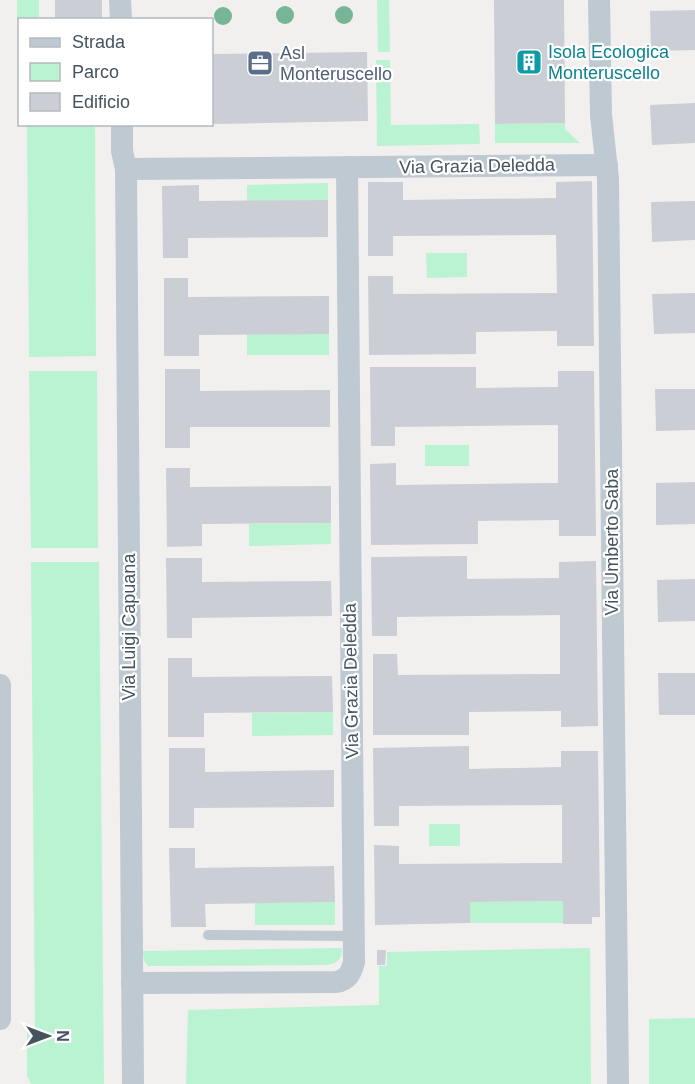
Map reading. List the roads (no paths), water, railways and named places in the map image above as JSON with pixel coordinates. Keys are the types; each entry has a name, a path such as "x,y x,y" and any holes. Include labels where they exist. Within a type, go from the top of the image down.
{"street":[{"path":"120,0 121,18"},
{"name":"Via Umberto Saba","path":"599,0 601,115 607,165 618,1084"},
{"name":"Via Luigi Capuana","path":"122,126 122,151 126,169 133,1084"},
{"name":"Via Grazia Deledda","path":"126,169 607,165"},
{"name":"Via Grazia Deledda","path":"132,983 343,981 349,976 354,962 347,167"},
{"path":"0,684 0,1019"}],"lane":[{"path":"208,935 354,936"}],"place":[{"name":"Isola Ecologica Monteruscello","path":"529,62"},
{"name":"Asl Monteruscello","path":"260,63"}]}
